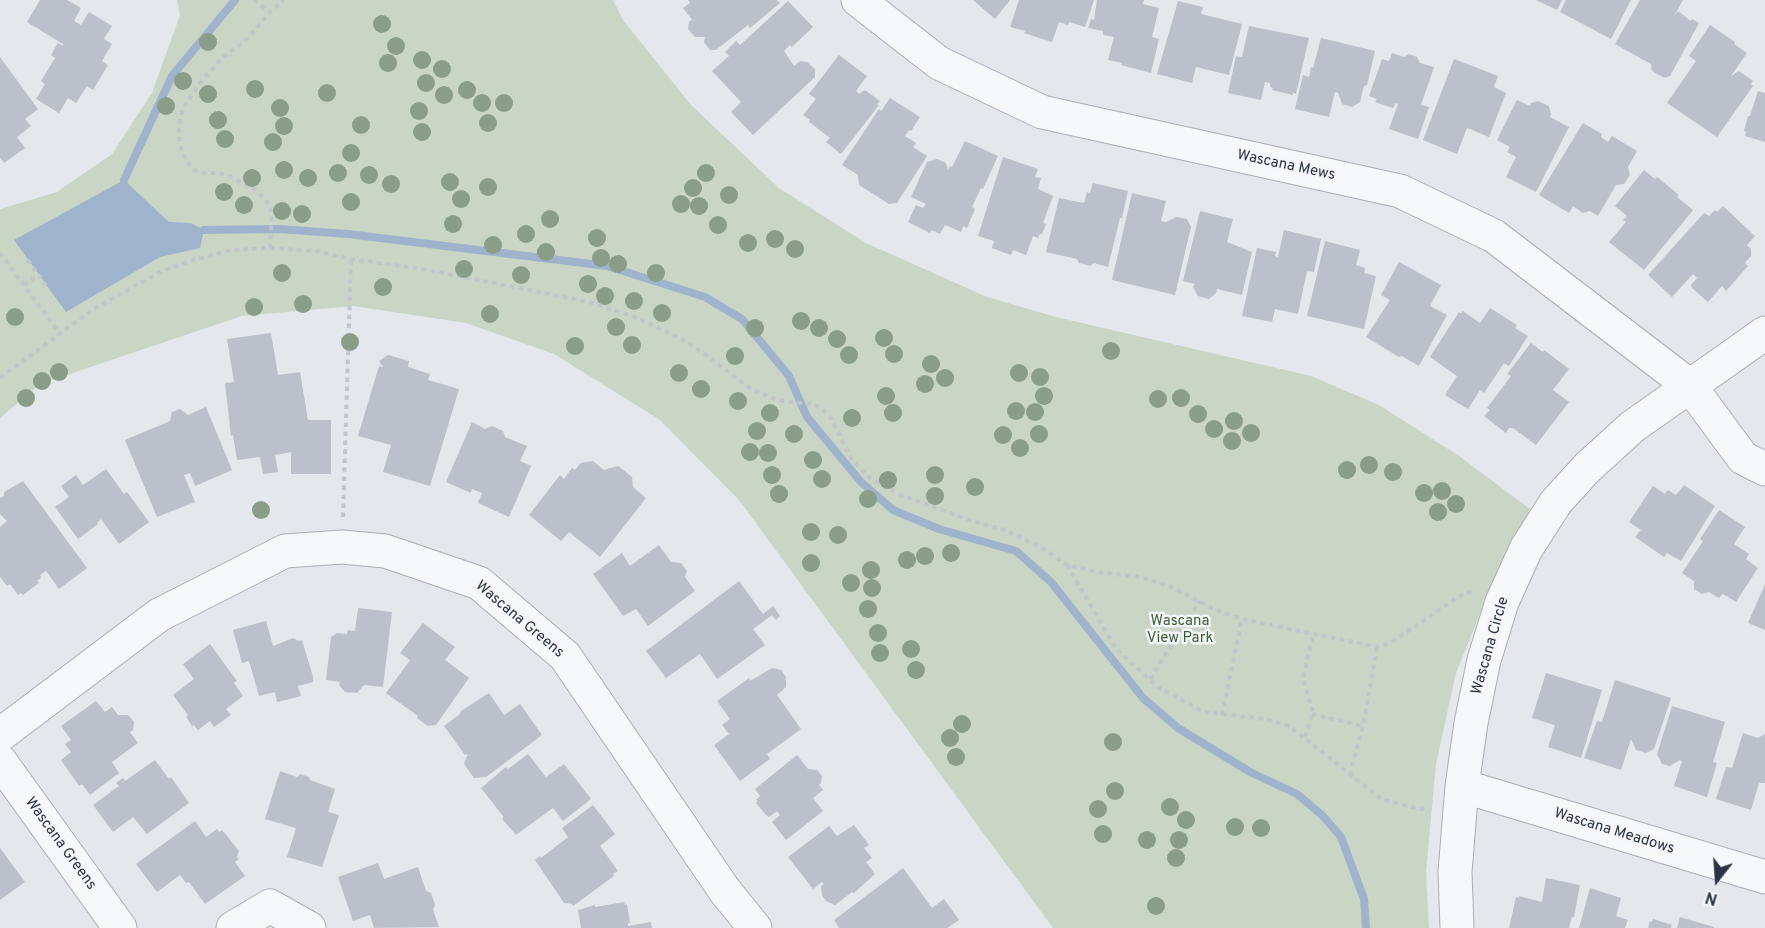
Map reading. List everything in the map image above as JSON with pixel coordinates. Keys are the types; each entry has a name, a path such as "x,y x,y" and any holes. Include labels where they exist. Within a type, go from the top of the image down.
{"street":[{"name":"Wascana Mews","path":"858,0 939,63 1042,112 1400,191 1494,236 1690,386"},
{"name":"Wascana Circle","path":"1457,928 1455,872 1462,786 1471,723 1484,660 1502,602 1526,549 1556,502 1587,468 1632,427 1765,333"},
{"path":"1690,386 1743,458 1765,469"},
{"name":"Wascana Greens","path":"0,735 159,615 285,551 342,547 385,550 479,583 565,656 725,891 755,928"},
{"name":"Wascana Greens","path":"0,760 120,928"},
{"name":"Wascana Meadows","path":"1462,786 1765,877"},
{"path":"725,891 725,928"},
{"path":"233,928 270,906 309,928"}],"path":[{"path":"254,0 270,12"},
{"path":"270,248 272,214 269,204 255,190 232,177 195,170 187,162 181,149 179,135 180,118 185,105 201,82 222,58 248,38 270,12 284,0"},
{"path":"0,378 94,309 160,272 193,260 232,250 270,248 315,251 351,259 423,269 589,302 633,316 680,338 748,387 783,401 813,404 821,408 830,417 852,460 870,478 896,493 927,506 1005,530 1046,550 1067,565 1097,572 1140,577 1174,588 1242,620 1377,647 1390,643 1466,592 1502,602"},
{"path":"0,253 60,334"},
{"path":"342,547 351,259"},
{"path":"28,260 49,290"},
{"path":"24,286 38,275"},
{"path":"1067,565 1117,650 1150,680 1181,701 1204,712 1241,715 1289,726 1383,800 1459,818"},
{"path":"1150,680 1200,601"},
{"path":"1222,715 1242,620"},
{"path":"1305,737 1312,714 1303,678 1313,634"},
{"path":"1350,775 1363,726 1377,647"},
{"path":"1312,714 1363,726"}],"green space":[{"name":"Wascana View Park","path":"177,0 613,0 623,20 691,105 779,188 866,243 987,297 1056,317 1311,376 1379,405 1459,456 1530,509 1492,584 1456,673 1436,764 1426,871 1429,928 1053,928 739,500 660,420 554,354 466,323 353,306 242,316 40,384 0,418 0,209 57,192 112,154 152,93 180,15"}],"water":[{"path":"124,180 169,222 191,223 204,230 200,248 160,257 66,312 14,240"}],"building":[{"path":"40,0 67,0 81,8 74,21 81,25 89,12 112,26 104,39 112,44 102,61 108,65 93,90 87,86 76,103 68,98 59,113 36,99 45,84 41,81 55,58 51,55 58,43 63,46 27,22"},
{"path":"688,0 777,0 780,3 750,28 748,25 716,50 710,50 704,42 705,37 695,37 688,29 689,22 692,20 683,8 690,3"},
{"path":"973,0 1010,0 995,19"},
{"path":"1019,0 1094,0 1085,27 1069,22 1068,25 1059,22 1052,42 1010,27"},
{"path":"1097,0 1144,0 1143,4 1159,8 1152,37 1159,39 1151,73 1108,60 1114,37 1103,35 1103,31 1088,28 1091,19 1094,20"},
{"path":"1536,0 1562,0 1557,10"},
{"path":"1566,0 1631,0 1611,39 1560,12"},
{"path":"1640,0 1683,0 1674,16 1678,11 1691,21 1692,19 1699,23 1670,76 1664,78 1652,71 1651,64 1615,44"},
{"path":"788,1 813,27 792,47 790,45 784,51 794,66 800,61 807,62 815,69 815,77 753,135 731,112 741,102 712,71 729,56 725,52 736,41 740,45"},
{"path":"1178,1 1203,7 1201,14 1242,24 1229,75 1196,67 1192,83 1157,74"},
{"path":"1710,25 1747,53 1731,76 1739,71 1753,81 1751,84 1753,86 1717,137 1667,103 1696,61 1689,56"},
{"path":"1249,26 1309,38 1296,94 1272,90 1270,83 1265,82 1261,100 1228,93 1236,56 1242,57"},
{"path":"1321,38 1375,51 1367,85 1364,86 1360,102 1352,107 1342,104 1338,93 1335,92 1329,117 1295,109 1303,75 1309,77"},
{"path":"1392,53 1404,57 1409,54 1417,57 1420,63 1434,67 1421,105 1429,107 1418,139 1389,129 1398,104 1395,103 1393,108 1375,102 1377,99 1369,96 1382,59 1389,61"},
{"path":"839,55 867,76 856,91 859,94 865,90 880,101 841,154 826,142 830,138 803,115 816,99 809,94"},
{"path":"0,57 38,109 25,119 31,126 17,137 25,148 4,163 0,158"},
{"path":"1454,59 1498,76 1494,87 1506,93 1489,137 1467,128 1457,154 1423,140"},
{"path":"1758,91 1765,93 1765,142 1745,136 1744,131"},
{"path":"890,98 920,117 905,136 916,143 913,147 927,156 897,203 889,204 859,185 858,175 842,165 879,109 881,111"},
{"path":"1517,100 1530,106 1531,103 1538,101 1549,106 1550,117 1569,127 1536,192 1506,177 1516,157 1507,152 1510,147 1497,140"},
{"path":"1583,123 1602,134 1601,137 1608,142 1612,136 1637,151 1628,167 1630,175 1624,184 1616,185 1598,216 1590,211 1583,213 1573,206 1569,213 1539,195"},
{"path":"965,141 998,156 972,207 975,209 967,228 963,226 961,232 945,225 940,234 931,230 930,233 908,222 916,205 923,208 926,204 911,197 927,162 937,159 946,163 948,170 950,166 952,167"},
{"path":"1003,157 1038,169 1035,177 1041,178 1038,189 1053,196 1043,223 1046,224 1042,234 1038,238 1033,236 1026,255 1013,250 1011,255 992,248 994,241 978,236"},
{"path":"1644,170 1655,179 1657,177 1693,210 1644,270 1609,242 1626,222 1623,220 1627,216 1615,206"},
{"path":"1093,183 1128,191 1108,267 1094,263 1090,266 1079,263 1077,259 1046,252 1059,198 1084,203"},
{"path":"1132,193 1166,201 1161,221 1166,222 1176,217 1187,219 1191,227 1175,295 1112,280"},
{"path":"1723,206 1755,236 1747,245 1751,249 1751,256 1745,263 1748,266 1726,291 1722,286 1708,302 1692,288 1691,285 1697,278 1693,274 1672,297 1648,275 1704,213 1709,216"},
{"path":"1200,211 1233,219 1227,242 1252,252 1242,295 1217,289 1209,299 1198,296 1193,287 1195,284 1183,281"},
{"path":"1284,230 1321,239 1314,272 1307,271 1298,314 1275,309 1272,322 1242,316 1257,248 1276,252 1275,256 1278,257"},
{"path":"1325,241 1360,250 1356,265 1365,268 1364,273 1376,276 1364,329 1307,316"},
{"path":"1399,262 1441,285 1430,306 1447,315 1419,366 1366,337 1390,300 1381,295"},
{"path":"1490,308 1517,325 1515,328 1528,336 1509,366 1504,363 1484,393 1480,390 1468,409 1445,395 1457,376 1430,357 1459,312 1461,314 1463,311 1480,323"},
{"path":"271,333 278,375 300,372 308,420 331,420 331,474 291,474 291,452 275,455 278,472 263,474 260,457 237,460 233,435 231,436 225,383 234,382 227,339"},
{"path":"1531,343 1569,369 1553,390 1569,402 1536,445 1513,428 1509,428 1506,433 1484,416 1490,410 1487,408 1511,376 1507,374"},
{"path":"388,355 409,361 408,367 430,374 428,380 459,389 430,486 383,472 391,445 358,436 379,366 383,367 379,361"},
{"path":"206,407 232,470 195,486 190,473 184,475 195,502 157,517 125,440 170,421 172,412 180,409 188,415"},
{"path":"472,422 485,429 492,426 503,431 505,437 527,446 520,461 531,466 509,517 478,503 482,493 472,489 471,493 446,482"},
{"path":"593,461 604,470 618,466 632,477 633,487 646,498 600,557 569,532 561,541 529,515 560,475 564,479 572,468 575,470 581,463"},
{"path":"106,469 124,494 127,492 149,522 119,544 101,519 98,524 78,539 55,507 69,497 61,486 76,475 83,485"},
{"path":"23,481 87,568 59,589 46,571 40,575 41,578 37,581 39,583 23,595 21,593 18,595 10,584 7,586 0,577 0,527 7,521 0,514 0,498 4,496 4,492"},
{"path":"1684,485 1715,506 1681,561 1667,553 1664,557 1635,537 1641,530 1629,522 1653,486 1665,494 1668,490 1676,495"},
{"path":"1719,510 1745,527 1734,544 1749,554 1746,559 1758,568 1736,602 1723,594 1719,598 1709,592 1702,594 1694,589 1694,581 1682,573 1703,541 1700,539"},
{"path":"659,545 671,562 681,563 687,571 685,577 695,591 648,626 636,609 623,616 593,574 622,553 630,566"},
{"path":"739,581 763,614 773,606 780,616 776,620 772,615 753,629 765,645 717,679 700,654 666,678 646,651"},
{"path":"1765,584 1765,630 1748,623"},
{"path":"358,608 392,612 383,687 364,685 357,693 345,692 339,685 340,682 326,680 331,637 337,633 347,634 348,630 355,631"},
{"path":"266,621 273,646 293,638 302,640 313,682 298,686 301,696 277,702 275,692 259,696 249,661 242,663 233,630"},
{"path":"423,623 455,647 445,660 469,678 436,725 428,726 386,693 410,660 400,653"},
{"path":"210,644 237,681 234,683 243,696 226,709 231,715 214,727 210,721 198,730 194,725 192,726 186,717 188,715 173,695 194,679 183,664"},
{"path":"772,668 781,670 786,677 786,687 777,695 801,729 767,754 770,759 740,781 714,745 729,734 722,725 730,719 717,701 749,678 750,681"},
{"path":"1546,673 1602,690 1581,758 1548,747 1555,725 1532,718"},
{"path":"1615,680 1671,698 1654,749 1646,753 1636,750 1631,739 1621,770 1584,758 1597,721 1602,722"},
{"path":"489,693 504,715 520,704 542,735 486,777 474,778 464,764 468,754 465,755 444,726 461,711"},
{"path":"96,701 105,712 112,707 118,715 128,715 134,722 133,730 130,732 138,743 112,762 119,773 90,795 82,784 79,786 61,760 71,752 65,744 71,740 61,726"},
{"path":"1672,706 1725,722 1713,762 1717,763 1707,797 1674,786 1682,761 1670,766 1662,764 1657,754"},
{"path":"1743,733 1758,738 1765,734 1765,783 1759,783 1751,810 1716,799 1726,767 1732,768"},
{"path":"528,754 546,777 564,764 591,799 563,821 553,808 516,835 481,788 506,767 508,769"},
{"path":"797,755 808,769 817,770 822,776 819,785 823,790 813,798 823,811 786,840 772,822 780,815 777,811 769,817 766,815 756,803 760,796 755,789"},
{"path":"155,760 169,779 171,777 189,803 147,834 133,817 113,832 93,805 119,786 116,783 123,778 125,781"},
{"path":"280,771 297,777 300,774 335,789 328,812 339,815 322,867 287,857 296,828 265,819"},
{"path":"593,805 615,834 600,846 618,871 573,906 564,903 535,860 568,837 562,828"},
{"path":"195,821 206,837 217,829 219,832 222,830 239,851 237,857 239,859 235,862 245,876 205,904 189,882 186,883 180,875 157,892 136,864"},
{"path":"854,825 869,845 864,848 872,858 866,862 875,874 854,893 852,892 835,905 826,901 822,895 821,886 824,884 822,882 813,889 788,857 829,826 837,836"},
{"path":"0,848 25,882 0,900"},
{"path":"378,863 384,879 418,867 426,891 431,893 435,905 433,910 439,927 374,928 370,915 353,921 338,877"},
{"path":"903,868 932,908 944,899 959,920 947,928 839,928 834,920"},
{"path":"1546,878 1580,885 1574,917 1572,917 1569,928 1509,928 1516,897 1542,902"},
{"path":"1590,888 1621,898 1616,916 1628,920 1625,928 1579,928"},
{"path":"624,902 625,905 627,904 630,923 628,926 651,922 652,928 581,928 578,910 595,905 595,907"},
{"path":"1680,917 1714,927 1714,928 1677,928"},
{"path":"1653,919 1672,925 1671,928 1648,928"}],"waterway":[{"path":"124,180 172,76 235,0"},
{"path":"204,230 279,229 348,234 607,266 705,297 742,319 789,376 807,417 861,482 893,510 939,529 1016,551 1051,582 1143,698 1178,728 1250,772 1297,794 1323,816 1341,837 1364,899 1366,928"}]}
